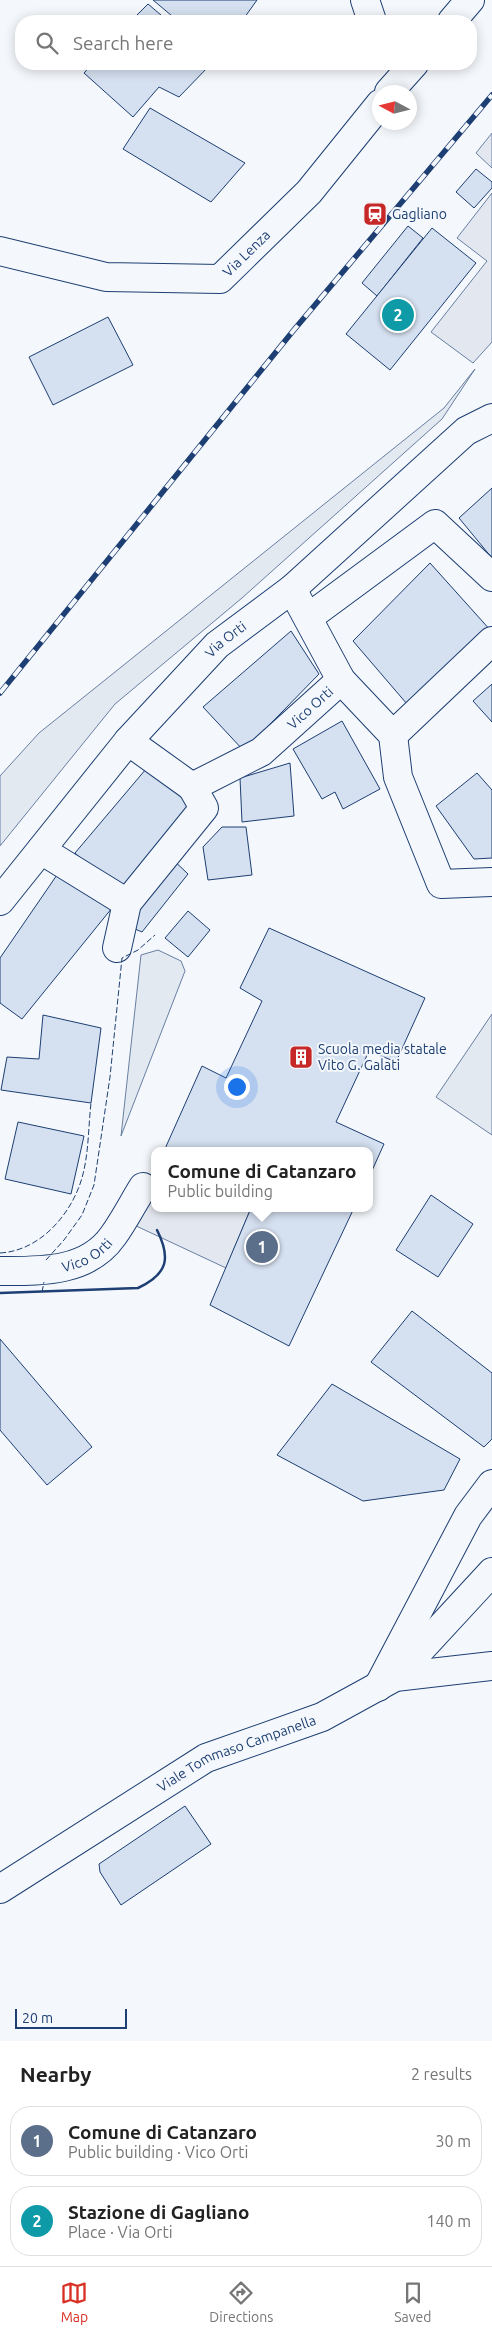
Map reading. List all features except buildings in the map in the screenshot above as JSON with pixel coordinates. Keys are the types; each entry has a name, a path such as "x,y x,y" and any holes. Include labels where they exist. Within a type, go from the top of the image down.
{"street":[{"path":"365,0 370,15"},
{"path":"457,15 470,0"},
{"path":"384,70 385,85"},
{"name":"Via Lenza","path":"395,85 409,70"},
{"name":"Via Lenza","path":"0,251 106,277 220,279 309,192 372,113"},
{"name":"Via Orti","path":"0,901 128,740 217,645 292,589 466,431 492,418"},
{"path":"309,618 435,524 492,577"},
{"name":"Vico Orti","path":"192,787 261,752 341,680 292,589"},
{"path":"393,735 492,641"},
{"path":"341,680 393,735 398,777 441,884 492,882"},
{"path":"117,948 127,903 204,808 192,787 128,740"},
{"path":"41,850 127,903"},
{"name":"Vico Orti","path":"0,1271 57,1270 91,1256 112,1238 143,1187"},
{"path":"387,1682 468,1516 492,1484"},
{"path":"387,1682 492,1572"},
{"name":"Viale Tommaso Campanella","path":"0,1889 206,1758 322,1717 387,1682 492,1666"}],"shaded area":[{"path":"492,133 492,168 476,153"},
{"path":"492,193 492,342 473,363 431,332 487,261 457,238"},
{"path":"475,369 442,419 242,598 115,704 0,846 0,776 39,733 444,408"},
{"path":"158,950 181,961 185,971 121,1136 141,955"},
{"path":"492,1014 492,1135 436,1097"},
{"path":"151,1180 151,1212 249,1212 226,1268 132,1224"}],"railway":[{"path":"0,693 293,331 492,95"}],"fence":[{"path":"46,1260 64,1240 82,1215 94,1185 110,1077 122,958 138,950 155,935"},
{"path":"0,1253 14,1251 39,1239 50,1230 68,1209 75,1197 83,1174 87,1154 91,1103"},
{"path":"42,1292 44,1282"}],"wall":[{"path":"0,1293 138,1288 156,1277 164,1264 164,1249 157,1230"}],"place":[{"name":"Gagliano","path":"375,214"},
{"name":"Stazione di Gagliano","path":"398,315"},
{"name":"Scuola media statale Vito G. Galati","path":"301,1057"},
{"name":"Comune di Catanzaro","path":"262,1247"}]}
